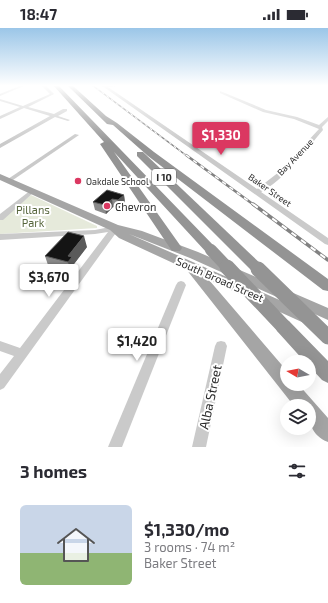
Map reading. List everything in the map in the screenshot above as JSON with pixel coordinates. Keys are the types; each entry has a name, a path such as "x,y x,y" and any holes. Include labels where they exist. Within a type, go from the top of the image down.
{"highway":[{"name":"I 10","path":"75,105 328,374"},
{"name":"I 10","path":"90,105 328,337"},
{"path":"104,118 115,124 151,154 328,286"},
{"path":"90,120 95,133 176,248"}],"main road":[{"name":"South Broad Street","path":"4,179 30,192 115,228 138,233 176,248 328,314"},
{"name":"South Broad Street","path":"115,228 123,236 328,328"},
{"path":"176,248 280,376"},
{"path":"293,391 300,399"},
{"path":"316,418 328,433"}],"street":[{"path":"16,105 68,120"},
{"path":"0,118 29,105"},
{"name":"Baker Street","path":"131,105 328,242"},
{"path":"250,105 265,111 295,118 320,127"},
{"path":"0,146 65,110"},
{"name":"Bay Avenue","path":"257,192 263,190 272,181 321,129 320,127 328,118"},
{"path":"4,179 77,135"},
{"path":"0,218 30,192"},
{"path":"0,237 95,232 115,228"},
{"path":"0,384 115,228"},
{"path":"115,447 180,285"},
{"path":"0,346 22,354"},
{"name":"Alba Street","path":"199,447 221,346"}],"green space":[{"name":"Pillans Park","path":"31,195 97,226 97,228 0,234 0,220"}],"building":[{"path":"107,190 124,195 118,200 112,199 105,205 93,202"},
{"path":"68,232 84,236 68,256 72,257 68,262 45,256"}],"railway":[{"path":"118,105 187,156"},
{"path":"186,155 254,205"},
{"path":"253,204 328,260"}],"place":[{"name":"Oakdale School","path":"78,181"},
{"name":"Chevron","path":"107,206"}]}
